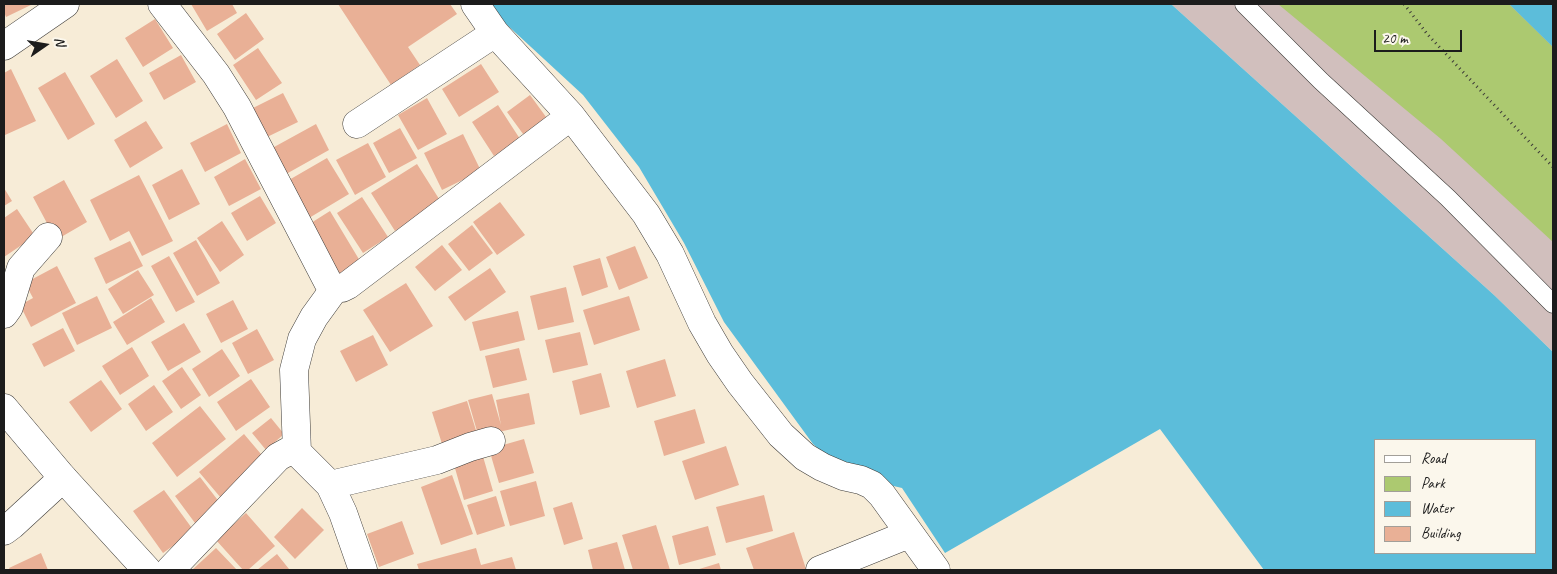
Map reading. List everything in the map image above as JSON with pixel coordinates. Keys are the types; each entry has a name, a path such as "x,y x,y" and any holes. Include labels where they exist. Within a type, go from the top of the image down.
{"street":[{"path":"4,46 65,4"},
{"path":"162,4 216,74 237,107 329,284 335,288 342,288 348,285 571,116"},
{"path":"475,4 495,32 571,116 646,214 670,254 702,323 720,354 740,383 781,434 805,457 822,467 872,485 882,495 936,570"},
{"path":"358,124 495,32"},
{"path":"4,314 9,307 21,268 48,236"},
{"path":"297,452 294,370 302,339 314,317 335,288"},
{"path":"4,408 63,478 147,570"},
{"path":"330,485 437,460 491,441"},
{"path":"170,570 278,457 289,451 297,452 330,485 343,513 363,570"},
{"path":"4,531 63,478"},
{"path":"820,570 909,534"}],"lane":[{"path":"1244,4 1321,81 1448,198 1553,304"}],"path":[{"path":"1404,4 1428,35 1553,167"}],"shaded area":[{"path":"1171,4 1553,4 1553,352 1494,295"}],"green space":[{"path":"1278,4 1509,4 1553,47 1553,242 1441,139"}],"water":[{"path":"492,4 1171,4 1494,295 1553,352 1553,570 1264,570 1160,429 945,553 902,488 847,475 813,444 724,322 684,243 639,167 583,95 505,23"},
{"path":"1509,4 1553,4 1553,47"}],"building":[{"path":"4,4 33,4 6,17"},
{"path":"191,4 232,4 237,13 207,31"},
{"path":"338,4 450,4 457,14 408,47 420,65 391,85"},
{"path":"246,13 264,39 235,60 217,34"},
{"path":"155,19 173,48 143,67 125,38"},
{"path":"258,48 282,83 256,100 233,65"},
{"path":"181,55 196,82 164,100 149,73"},
{"path":"117,59 143,101 116,118 90,76"},
{"path":"481,64 499,92 459,117 442,89"},
{"path":"11,69 36,121 5,135 4,73"},
{"path":"65,72 95,124 68,140 38,88"},
{"path":"283,93 298,122 265,138 251,109"},
{"path":"530,95 549,121 526,138 507,112"},
{"path":"427,98 447,134 418,150 398,115"},
{"path":"498,105 520,139 494,156 472,122"},
{"path":"146,121 163,148 130,168 114,140"},
{"path":"227,124 241,153 205,172 190,143"},
{"path":"316,124 329,150 279,178 265,152"},
{"path":"400,128 417,158 389,173 373,143"},
{"path":"463,134 481,171 442,190 424,153"},
{"path":"368,143 386,177 355,195 336,160"},
{"path":"327,158 349,194 304,221 282,184"},
{"path":"245,159 261,189 229,206 214,177"},
{"path":"417,164 441,202 395,231 371,193"},
{"path":"182,169 200,204 169,220 152,185"},
{"path":"139,175 173,241 142,256 129,231 110,241 90,200"},
{"path":"64,180 87,222 56,240 33,197"},
{"path":"4,188 12,201 4,206"},
{"path":"260,196 276,223 247,241 231,213"},
{"path":"362,197 388,237 363,253 337,213"},
{"path":"500,202 525,235 497,255 473,222"},
{"path":"17,209 35,236 4,257 4,218"},
{"path":"330,211 360,261 333,277 303,228"},
{"path":"222,221 244,255 220,272 197,238"},
{"path":"472,225 493,253 469,271 448,244"},
{"path":"196,240 220,283 197,296 173,253"},
{"path":"130,241 143,266 106,284 94,258"},
{"path":"442,245 462,270 435,291 415,267"},
{"path":"635,246 648,278 619,290 606,257"},
{"path":"169,256 195,302 176,312 151,266"},
{"path":"600,258 608,287 582,296 573,266"},
{"path":"57,266 76,303 31,327 20,305 33,298 25,283"},
{"path":"490,268 506,292 465,321 448,297"},
{"path":"138,270 154,295 123,314 108,289"},
{"path":"406,283 433,326 390,352 363,310"},
{"path":"566,287 574,322 538,330 530,296"},
{"path":"97,296 112,328 77,345 62,313"},
{"path":"629,296 640,330 594,345 583,310"},
{"path":"151,298 165,322 127,345 113,322"},
{"path":"233,300 248,329 221,343 206,314"},
{"path":"518,311 525,340 480,351 472,322"},
{"path":"184,323 201,352 168,371 151,342"},
{"path":"63,328 75,351 44,367 32,344"},
{"path":"257,329 274,360 248,374 232,343"},
{"path":"580,332 588,365 553,373 545,340"},
{"path":"373,335 388,365 356,382 340,351"},
{"path":"132,347 149,376 120,395 102,366"},
{"path":"519,348 527,380 493,388 485,356"},
{"path":"222,349 240,376 209,397 192,369"},
{"path":"665,359 676,396 637,408 626,371"},
{"path":"182,367 201,395 181,409 162,381"},
{"path":"601,373 610,407 580,415 572,381"},
{"path":"251,379 270,407 236,431 217,402"},
{"path":"101,380 122,409 91,432 69,402"},
{"path":"154,385 173,412 146,431 128,404"},
{"path":"529,393 535,424 479,438 468,400 492,394 501,425 496,400"},
{"path":"467,401 478,437 443,447 432,412"},
{"path":"200,406 226,439 177,477 152,443"},
{"path":"695,409 705,443 664,456 654,421"},
{"path":"271,418 284,434 266,450 252,433"},
{"path":"244,434 266,460 221,498 199,472"},
{"path":"524,439 534,473 499,483 489,449"},
{"path":"726,446 739,485 695,500 682,461"},
{"path":"482,453 493,491 464,500 453,461"},
{"path":"452,475 473,534 441,545 421,487"},
{"path":"200,477 220,503 195,523 175,496"},
{"path":"536,481 545,516 510,526 500,491"},
{"path":"164,490 194,531 163,553 133,511"},
{"path":"764,495 773,531 726,543 716,507"},
{"path":"496,496 505,526 477,535 467,505"},
{"path":"572,502 583,539 564,545 553,508"},
{"path":"302,508 324,530 295,559 274,537"},
{"path":"246,513 275,546 248,570 243,570 216,540"},
{"path":"402,521 414,554 379,567 367,534"},
{"path":"656,525 670,570 633,570 622,535"},
{"path":"708,526 716,555 679,565 672,536"},
{"path":"794,532 806,569 754,570 746,548"},
{"path":"617,542 625,570 593,570 588,550"},
{"path":"216,548 237,570 192,570"},
{"path":"476,548 481,565 512,557 516,570 419,570 417,564"},
{"path":"41,553 48,570 10,570 9,568"},
{"path":"277,554 289,569 257,570"},
{"path":"719,563 721,570 696,570"}]}
